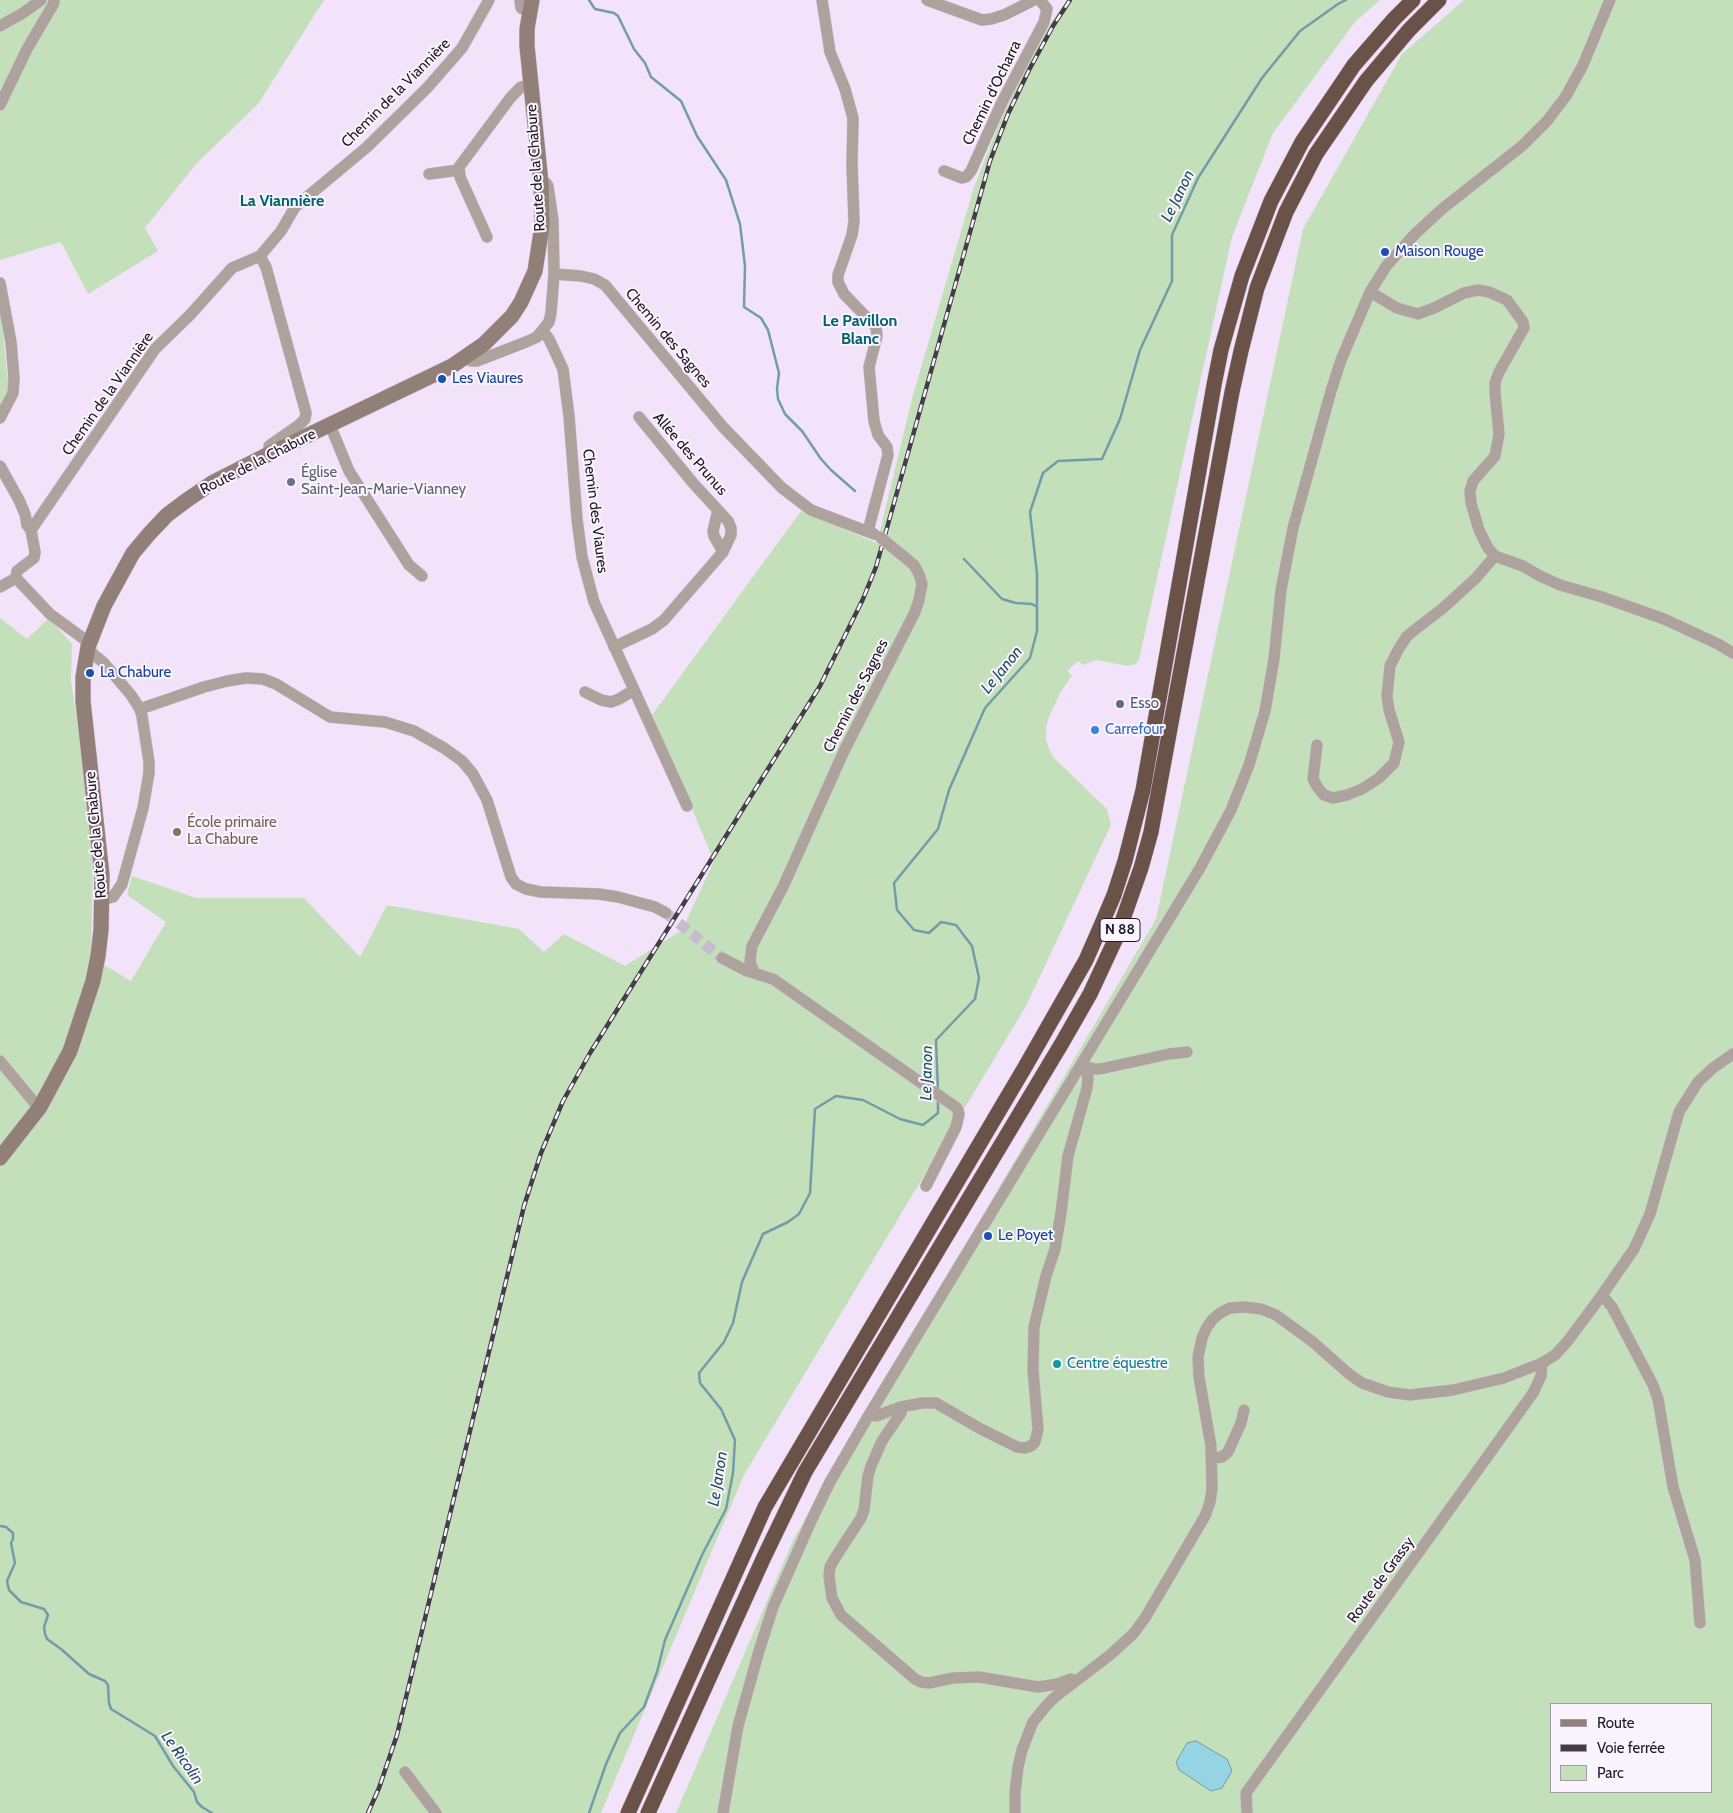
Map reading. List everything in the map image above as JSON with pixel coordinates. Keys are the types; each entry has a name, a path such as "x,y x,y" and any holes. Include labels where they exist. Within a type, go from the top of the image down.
{"highway":[{"name":"N 88","path":"628,1813 765,1508 1025,1067 1086,960 1100,928 1114,895 1125,860 1143,790 1214,384 1221,350 1242,276 1271,201 1302,142 1354,65 1413,0"},
{"name":"N 88","path":"648,1813 764,1557 805,1472 1067,1035 1090,994 1118,936 1133,894 1151,832 1232,392 1240,351 1257,288 1286,212 1316,154 1366,80 1409,30 1439,0"}],"main road":[{"name":"Route de la Chabure","path":"0,1158 40,1107 70,1051 92,981 101,930 101,866 83,701 84,670 88,647 95,627 114,586 133,554 167,515 212,484 271,453 452,366 484,344 512,316 535,270 542,226 540,183 527,46 527,4"}],"street":[{"path":"0,26 41,0"},
{"path":"0,105 27,49 54,0"},
{"name":"Chemin de la Viannière","path":"31,530 155,349 190,315 232,268 260,256 281,231 295,207 367,146 450,63 462,48 489,0"},
{"path":"822,0 830,52 845,89 853,118 854,221 852,235 838,275 838,282 844,294 876,327 877,336 869,367 874,421 878,434 887,447 888,455 868,532"},
{"path":"927,0 982,20 1004,15 1034,0"},
{"name":"Chemin d'Ocharra","path":"944,170 962,178 972,172 1002,102 1044,22 1047,9 1040,0"},
{"path":"723,1813 738,1726 773,1607 830,1482 1083,1066 1200,868 1231,810 1249,765 1265,711 1274,659 1287,554 1293,528 1341,360 1370,292 1387,265 1414,235 1442,209 1522,146 1547,121 1566,96 1583,65 1610,0"},
{"path":"487,237 459,170 460,164 511,97 521,87 531,86"},
{"path":"430,174 459,170"},
{"path":"467,356 471,361 477,361 526,342 537,337 548,322 551,313 554,274 553,221 550,193 546,182 540,183"},
{"path":"260,256 266,267 306,413 305,419 269,446 271,453"},
{"name":"Chemin des Sagnes","path":"554,274 594,279 604,286 723,427 777,483 811,510 880,537 914,565 920,574 922,584 915,612 844,751 783,887 752,946 750,961 754,973"},
{"path":"0,283 11,342 14,378 13,393 0,418"},
{"path":"1370,292 1397,308 1418,314 1464,293 1478,290 1489,292 1507,300 1524,322 1524,328 1499,372 1496,383 1495,393 1499,434 1495,456 1473,481 1470,492 1471,502 1480,530 1488,548 1495,556 1523,566 1560,585 1618,602 1664,619 1733,653"},
{"name":"Chemin des Viaures","path":"543,331 550,339 563,369 582,557 595,605 687,806"},
{"name":"Allée des Prunus","path":"614,647 660,624 723,552 731,535 728,521 693,483 639,417"},
{"path":"330,425 349,471 409,565 422,576"},
{"path":"0,466 25,514 27,525 31,530 35,552 34,558 17,570 16,578"},
{"name":"Allée des Prunus","path":"718,510 713,531 723,552"},
{"path":"1317,745 1313,778 1324,795 1333,798 1362,789 1379,778 1394,763 1399,742 1386,696 1390,666 1407,636 1443,608 1475,579 1495,556"},
{"path":"16,578 44,608 63,625 84,639 93,654 98,656 140,709 149,762 143,808 125,877 119,891 112,897 102,900"},
{"path":"0,587 16,578"},
{"path":"140,709 204,686 246,678 263,679 276,684 330,717 385,722 414,731 444,748 462,762 473,774 487,800 511,877 516,884 526,889 541,892 599,894 618,897 655,907 666,913"},
{"path":"585,692 601,700 611,702 619,700 634,690"},
{"path":"722,958 754,973 773,979 958,1108 958,1120 926,1186"},
{"path":"1083,1066 1100,1069 1168,1054 1187,1052"},
{"path":"1015,1813 1018,1767 1030,1730 1046,1706 1134,1634 1205,1516 1212,1489 1212,1458 1209,1426 1199,1377 1198,1357 1202,1338 1207,1327 1220,1313 1230,1308 1244,1307 1261,1309 1276,1315 1312,1342 1348,1374 1362,1383 1388,1392 1410,1395 1453,1390 1504,1378 1542,1363 1555,1355 1567,1342 1634,1250 1650,1214 1674,1129 1686,1100 1705,1074 1733,1054"},
{"path":"0,1062 40,1107"},
{"path":"869,1415 876,1416 912,1404 936,1404 1017,1447 1025,1448 1035,1442 1038,1429 1033,1370 1034,1327 1046,1276 1055,1249 1068,1156 1088,1083 1083,1066"},
{"path":"1602,1295 1612,1307 1653,1385 1658,1399 1673,1487 1695,1560 1700,1623"},
{"name":"Route de Grassy","path":"1247,1813 1246,1793 1533,1393 1541,1376 1542,1363"},
{"path":"900,1408 901,1413 882,1441 871,1466 861,1518 830,1567 830,1590 841,1615 906,1670 915,1680 921,1682 929,1683 953,1678 979,1677 1010,1681 1033,1687 1049,1686 1071,1679 1075,1682"},
{"path":"1212,1458 1222,1457 1228,1452 1241,1423 1244,1410"},
{"path":"406,1772 436,1813"}],"green space":[{"path":"0,0 324,0 258,104 197,163 145,228 158,251 88,294 61,242 0,260"},
{"path":"1067,0 1380,0 1355,22 1273,133 1232,237 1139,660 1136,664 1127,666 1097,660 1083,665 1078,661 1067,671 1072,676 1061,691 1049,717 1046,739 1053,757 1107,809 1111,825 1026,1006 744,1475 601,1813 0,1813 0,618 27,639 49,618 72,644 71,681 78,726 93,865 91,957 131,981 166,922 127,895 132,876 196,898 304,898 360,957 387,905 519,929 544,952 564,934 625,966 682,930 714,861 652,715 801,511 877,543 913,395 974,187 1011,93 1047,28"},
{"path":"1464,0 1733,0 1733,1813 676,1813 793,1540 1156,919 1303,229 1402,54"},
{"path":"0,300 9,394 0,413"}],"water":[{"path":"1196,1741 1227,1759 1232,1771 1222,1788 1211,1791 1179,1770 1176,1762 1187,1743"}],"waterway":[{"path":"589,0 595,9 614,13 618,16 634,49 645,63 651,77 681,101 697,136 726,180 740,224 745,266 744,307 761,318 768,330 779,373 778,399 785,414 802,431 821,459 855,491"},
{"name":"Le Janon","path":"938,1091 936,1040 975,999 979,978 972,946 956,925 941,922 929,933 914,930 897,910 894,883 938,829 949,790 985,708 1030,658 1037,631 1037,574 1030,512 1043,473 1058,461 1102,459 1120,419 1140,350 1172,281 1172,235 1198,178 1262,78 1300,31 1346,0"},
{"path":"964,559 1002,599 1016,603 1032,604 1037,607"},
{"name":"Le Janon","path":"589,1813 606,1764 620,1733 644,1707 657,1672 665,1640 702,1555 726,1509 733,1473 735,1440 721,1409 700,1383 699,1373 724,1342 733,1323 742,1282 763,1234 788,1222 799,1214 810,1193 815,1109 836,1096 863,1100 900,1119 923,1125 938,1113 938,1099"},
{"name":"Le Ricolin","path":"0,1526 6,1527 13,1533 11,1543 15,1563 7,1581 9,1590 21,1602 44,1609 48,1615 44,1627 47,1639 89,1674 105,1681 108,1685 111,1709 155,1736 173,1766 194,1792 197,1802 212,1813"}],"tunnel":[{"path":"666,913 722,958"}],"railway":[{"path":"368,1813 379,1788 397,1735 524,1206 541,1153 563,1101 590,1053 820,686 863,599 876,567 990,161 1008,114 1029,70 1053,26 1070,0"}],"place":[{"name":"Maison Rouge","path":"1385,252"},
{"name":"Les Viaures","path":"442,379"},
{"name":"Église Saint-Jean-Marie-Vianney","path":"291,482"},
{"name":"La Chabure","path":"90,673"},
{"name":"Esso","path":"1120,704"},
{"name":"Carrefour","path":"1095,730"},
{"name":"École primaire La Chabure","path":"177,832"},
{"name":"Le Poyet","path":"988,1236"},
{"name":"Centre équestre","path":"1057,1364"}],"district":[{"name":"La Viannière","path":"282,201"},
{"name":"Le Pavillon Blanc","path":"860,330"}]}
